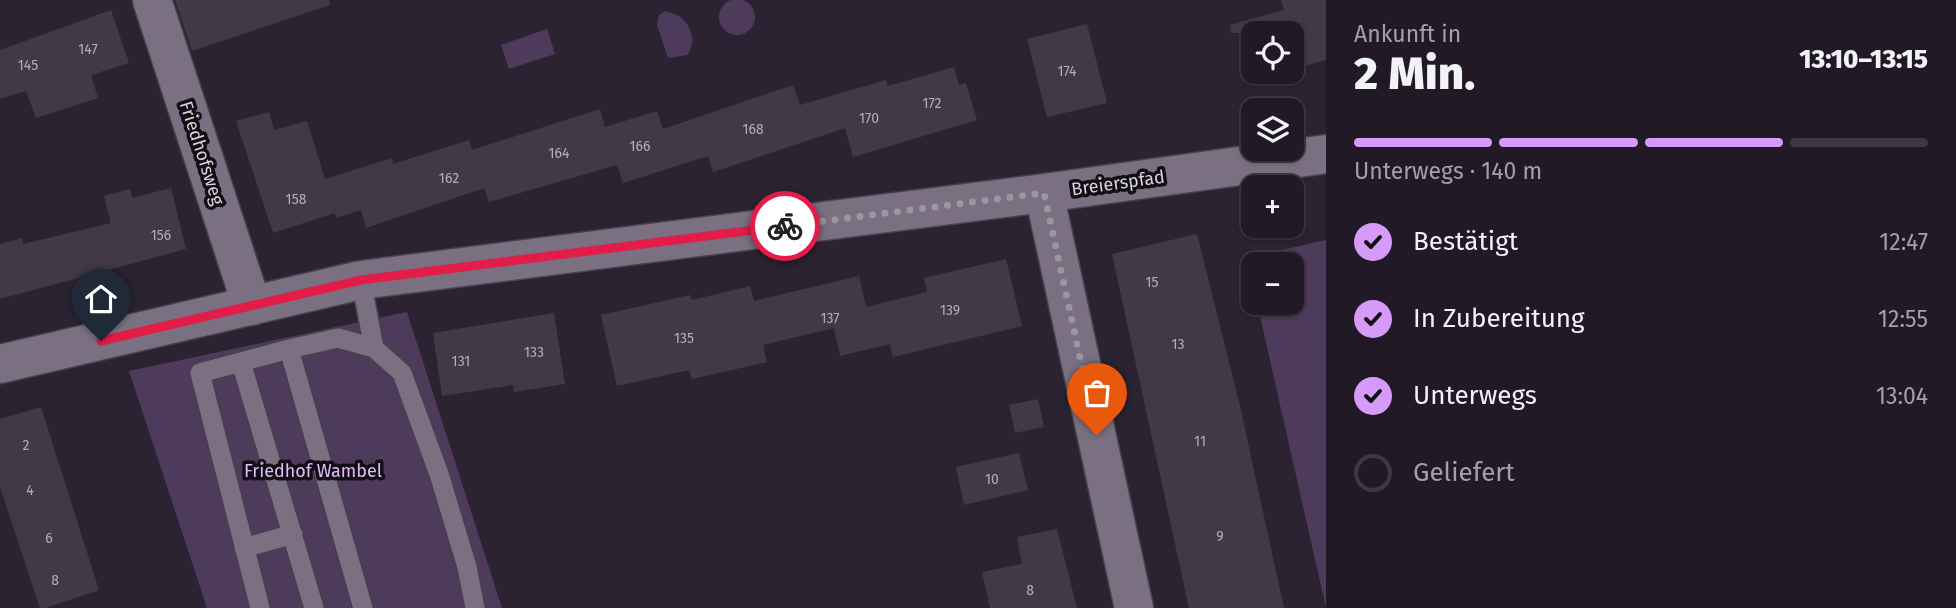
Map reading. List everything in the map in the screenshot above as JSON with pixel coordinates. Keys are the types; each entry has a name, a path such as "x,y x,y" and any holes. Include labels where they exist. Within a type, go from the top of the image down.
{"street":[{"name":"Friedhofsweg","path":"152,0 252,306"},
{"name":"Breierspfad","path":"0,364 361,280 1044,193 1326,153"},
{"path":"1044,193 1135,608"}],"lane":[{"path":"361,280 374,348"},
{"path":"260,608 200,373 338,338 374,348 401,373 439,474 467,567 475,608"},
{"path":"289,349 363,608"},
{"path":"241,362 314,608"},
{"path":"244,548 293,534"}],"green space":[{"path":"737,-1 750,4 755,17 750,30 737,35 724,30 719,17 724,4"},
{"path":"665,11 685,21 689,27 692,40 688,55 668,58 657,25 659,15"},
{"path":"547,29 555,54 509,69 501,45"},
{"path":"1326,240 1326,608 1260,315 1304,315 1304,252 1273,252"},
{"name":"Friedhof Wambel","path":"407,312 502,608 207,608 129,371"}],"building":[{"path":"175,0 329,0 330,5 192,51"},
{"path":"1281,0 1326,0 1326,60 1304,66 1304,21 1244,21 1284,10"},
{"path":"111,10 129,63 91,75 98,98 36,118 26,91 0,99 0,50"},
{"path":"1241,22 1241,33 1231,33 1230,25"},
{"path":"1087,24 1107,103 1047,117 1027,39"},
{"path":"954,67 959,85 966,83 977,120 853,157 845,128 713,172 708,156 623,183 617,165 489,202 484,188 366,228 361,210 336,218 335,213 273,233 236,121 269,112 274,130 307,121 325,179 392,158 393,164 469,140 472,150 600,109 605,127 657,111 663,129 793,85 800,105 886,80 888,86"},
{"path":"171,188 186,249 0,299 0,244 22,238 23,244 111,223 104,196 130,189 132,198"},
{"path":"1197,234 1240,406 1284,608 1189,608 1112,254"},
{"path":"1006,259 1022,326 893,357 890,344 840,356 834,328 763,345 767,362 692,379 689,370 617,386 601,315 690,295 692,300 750,286 754,301 859,276 866,307 927,292 924,278"},
{"path":"554,313 565,384 514,392 513,385 442,396 433,333"},
{"path":"1038,399 1044,427 1015,433 1009,405"},
{"path":"41,407 99,590 45,608 40,608 0,487 0,419"},
{"path":"1019,453 1028,490 964,505 956,467"},
{"path":"1057,529 1077,608 990,608 982,572 1022,564 1017,537"}],"way so far":[{"path":"785,226 1044,193 1097,435"}],"route":[{"path":"101,341 361,280 785,226"}]}
